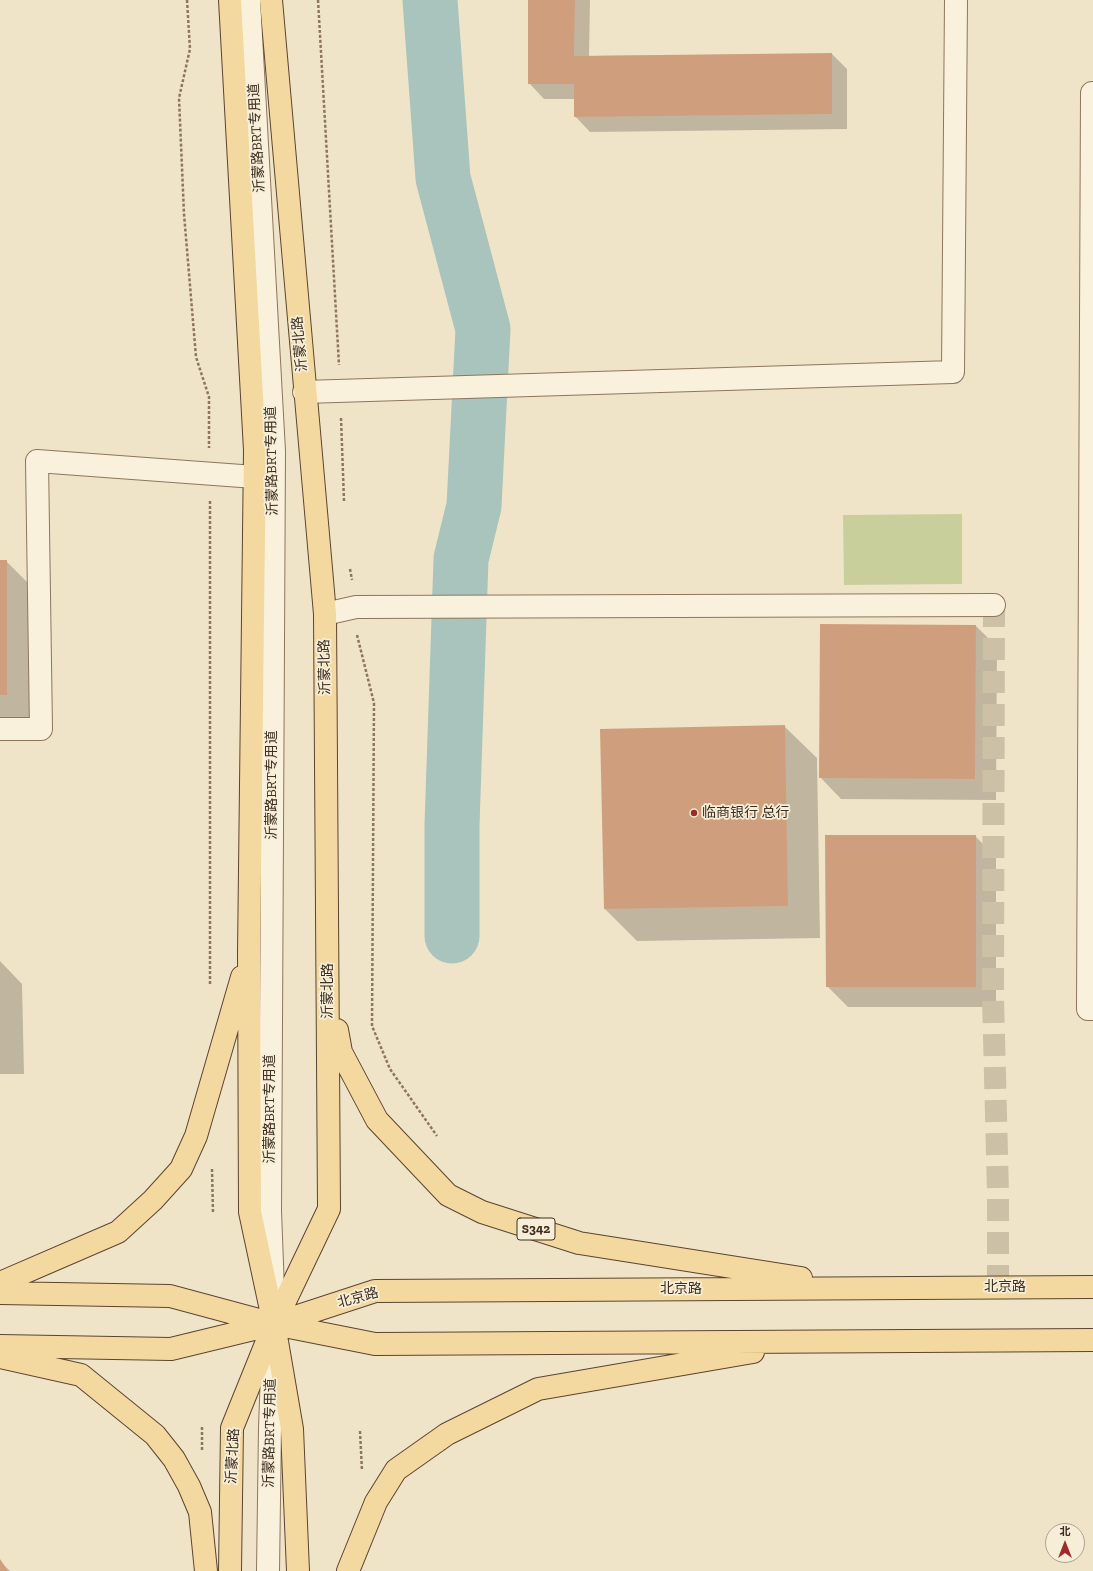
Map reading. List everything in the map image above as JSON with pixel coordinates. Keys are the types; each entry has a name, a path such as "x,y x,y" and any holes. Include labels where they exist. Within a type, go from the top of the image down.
{"main road":[{"path":"230,0 255,442 249,953 250,1212 274,1324 292,1429 298,1571"},
{"name":"沂蒙北路","path":"230,1571 232,1428 274,1324 329,1209 325,614 304,392 271,0"},
{"path":"0,1283 118,1232 153,1200 181,1169 196,1136 249,953"},
{"name":"S342","path":"328,990 341,1052 377,1120 448,1195 482,1212 579,1243 868,1288"},
{"name":"北京路","path":"0,1346 171,1349 274,1324 374,1291 1093,1287"},
{"name":"北京路","path":"0,1293 170,1296 274,1324 375,1344 1093,1340"},
{"path":"348,1571 376,1502 396,1470 447,1434 538,1389 819,1341"},
{"path":"0,1357 81,1375 154,1435 174,1459 189,1486 200,1512 206,1571"}],"lane":[{"name":"沂蒙路BRT专用道","path":"249,0 274,451 270,1211 274,1324 270,1428 268,1571"},
{"path":"304,392 953,372 956,0"},
{"path":"1092,93 1092,445 1088,1009 1093,1009"},
{"path":"0,729 41,729 37,461 255,477"},
{"path":"325,614 356,607 994,605"}],"path":[{"path":"187,0 190,50 179,98 184,214 196,357 209,396 210,992"},
{"path":"318,0 340,390 344,505"},
{"path":"350,567 356,607 358,640 374,703 372,1026 390,1069 437,1136"},
{"path":"212,1166 213,1213"}],"green space":[{"path":"962,514 962,584 844,585 843,515"}],"building":[{"path":"528,0 575,0 574,56 832,53 832,114 574,117 574,84 528,84"},
{"path":"0,560 7,560 7,695 0,695"},
{"path":"820,624 976,625 975,779 819,778"},
{"path":"785,725 788,906 604,909 600,729"},
{"path":"825,835 976,835 976,987 826,987"},
{"path":"0,1559 8,1571 0,1571"}],"waterway":[{"path":"430,0 443,178 483,329 474,506 461,559 452,825 452,936"}],"tunnel":[{"path":"994,605 993,998 998,1193 998,1288"}],"place":[{"name":"临商银行 总行","path":"694,813"}]}
